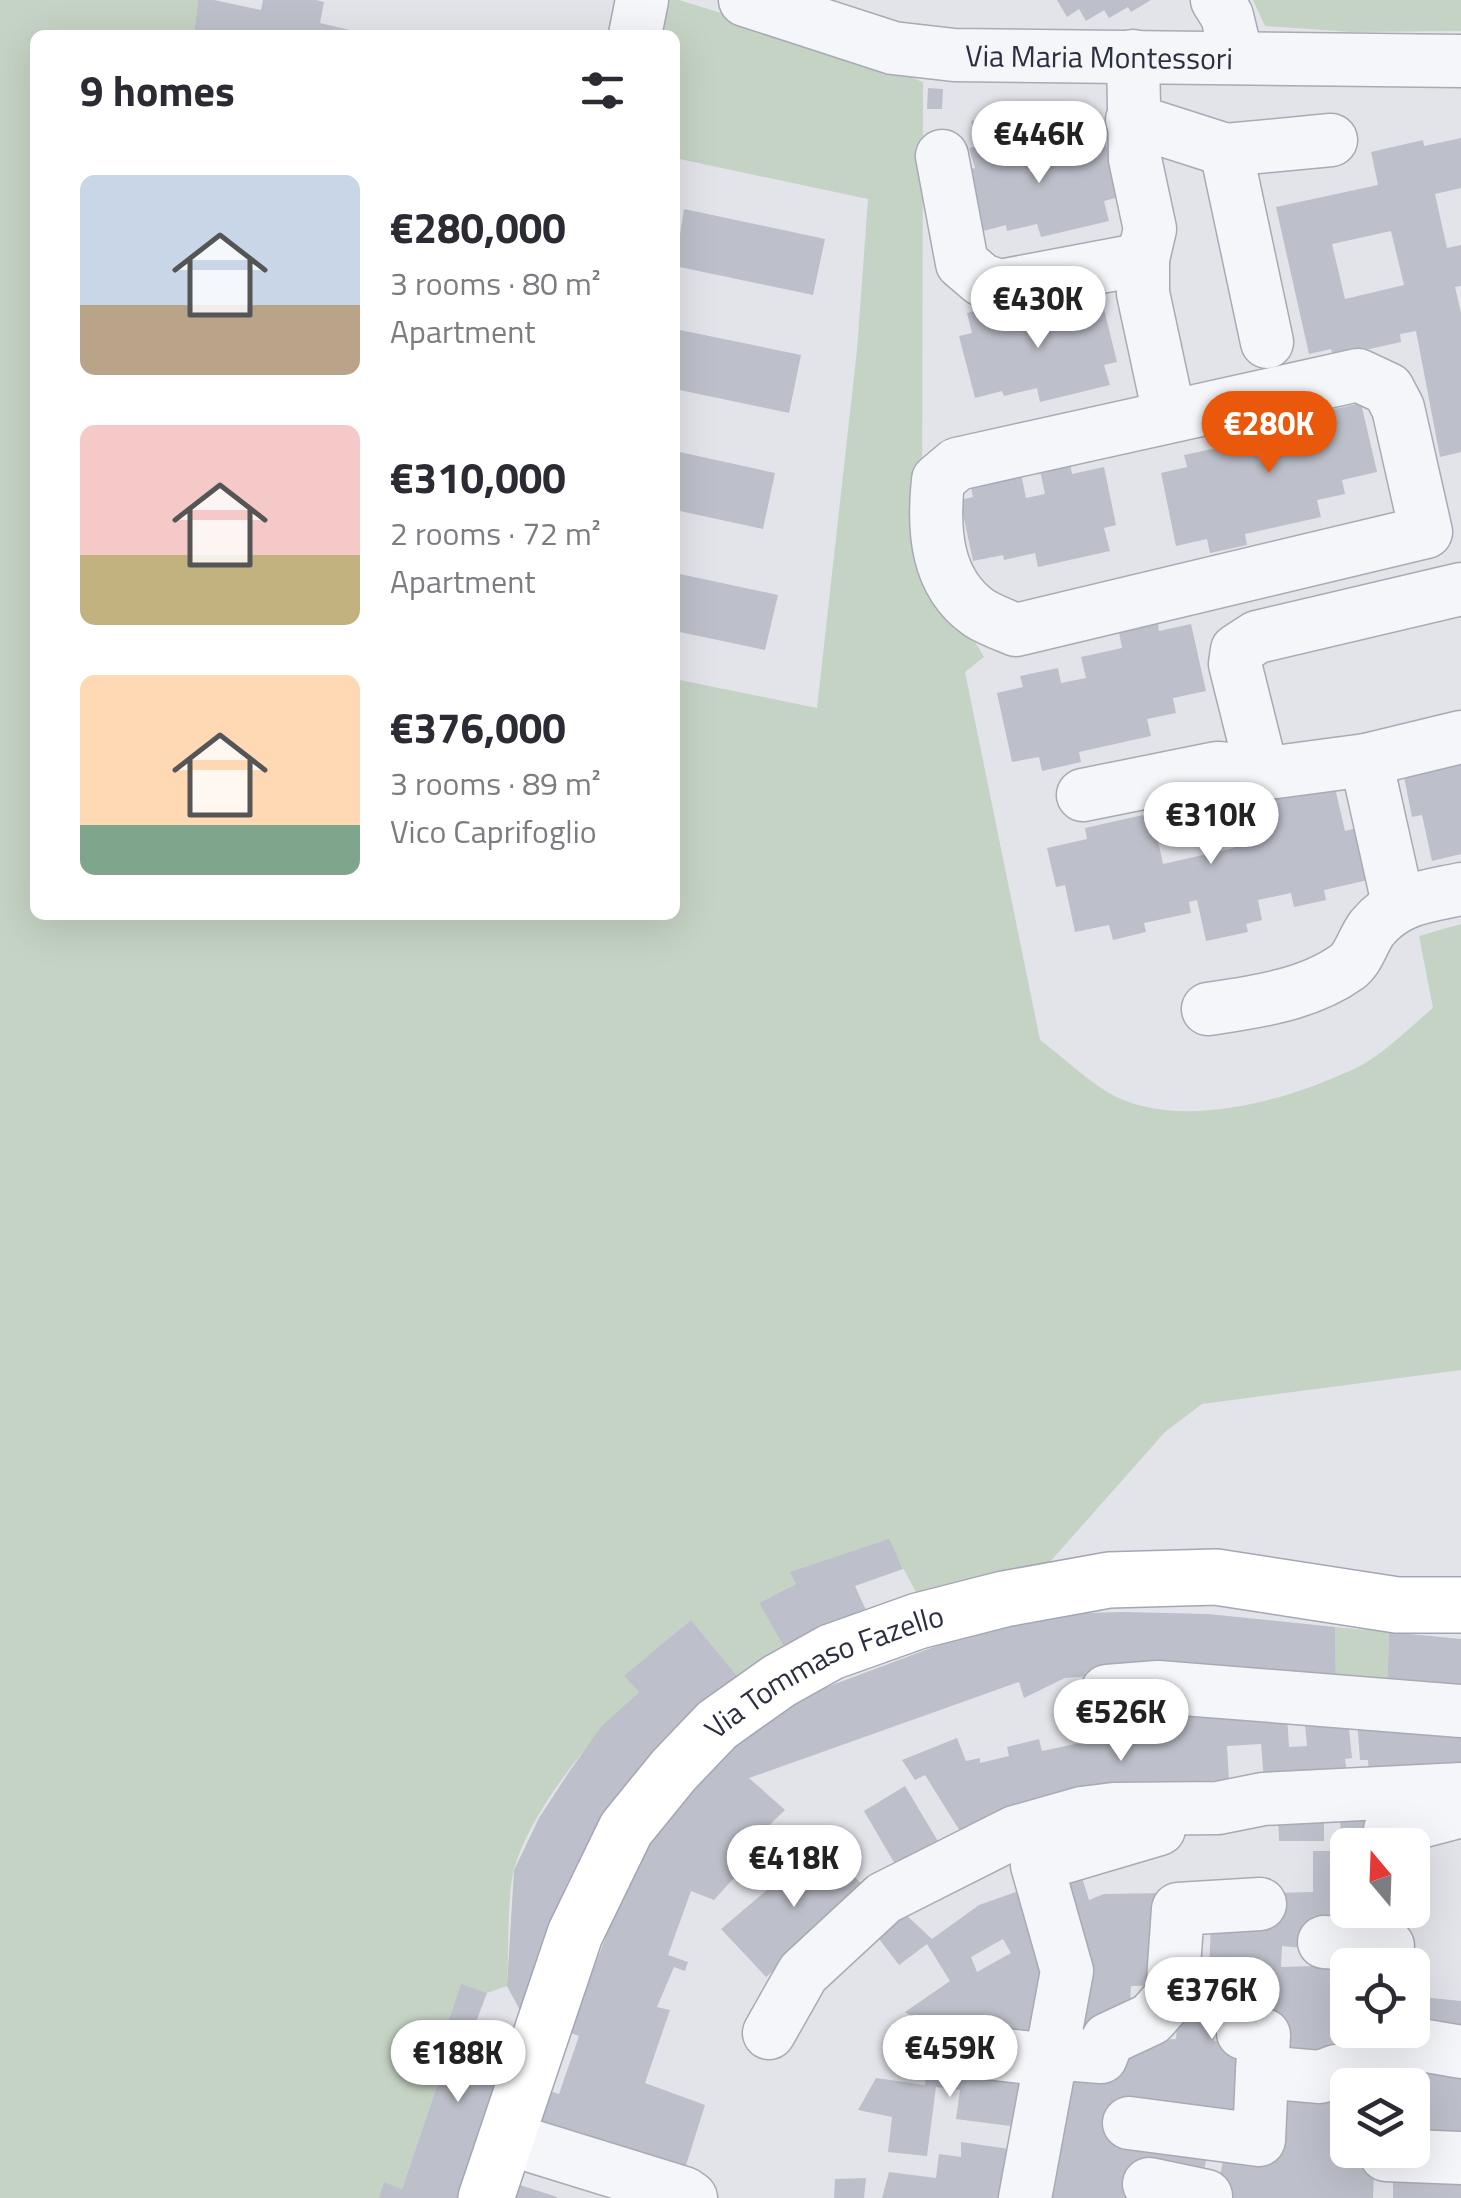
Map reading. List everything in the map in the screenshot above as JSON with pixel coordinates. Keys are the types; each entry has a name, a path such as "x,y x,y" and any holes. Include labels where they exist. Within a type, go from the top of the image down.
{"main road":[{"name":"Via Tommaso Fazello","path":"486,2198 575,1934 626,1829 674,1770 718,1725 779,1681 831,1652 918,1621 1004,1599 1109,1580 1216,1577 1397,1604 1461,1605"}],"street":[{"path":"636,30 642,0"},
{"path":"1217,0 1227,16 1237,58"},
{"name":"Via Maria Montessori","path":"761,2 893,48 954,55 1461,61"},
{"path":"1134,56 1134,160 1150,229 1142,259 1142,293 1169,414"},
{"path":"1132,120 1226,150 1331,140"},
{"path":"1226,150 1267,342"},
{"path":"942,156 962,263 982,280 1000,286 1142,259"},
{"path":"1358,375 1374,380 1388,389 1398,408 1444,528 1016,630 978,612 959,592 943,568 934,520 938,480 957,464 1169,414 1358,375"},
{"path":"1262,772 1235,664 1237,650 1256,637 1461,589"},
{"path":"1082,795 1217,768 1262,772 1366,760 1461,737"},
{"path":"1366,760 1398,903"},
{"path":"1208,1009 1252,1003 1312,986 1350,964 1372,929 1398,903 1461,889"},
{"path":"1107,1690 1158,1687 1461,1711"},
{"path":"769,2032 803,1973 884,1898 1015,1832 1082,1813 1114,1809 1218,1808 1263,1799 1461,1789"},
{"path":"1025,2198 1067,1971 1037,1864 1159,1830 1173,1809"},
{"path":"1397,1828 1461,1811"},
{"path":"944,2048 1101,2057 1108,2040 1150,2019 1172,1995 1178,1909 1260,1904"},
{"path":"1324,1942 1388,1940"},
{"path":"1149,2184 1212,2172 1258,2140 1253,2052 1320,2077 1386,2056 1461,2052"},
{"path":"1130,2123 1212,2172"},
{"path":"506,2138 691,2198"},
{"path":"1430,2156 1461,2158"}],"path":[{"path":"942,156 956,130 992,118 1076,114 1132,120"}],"green space":[{"path":"0,0 198,0 195,30 30,30 30,920 680,920 680,680 817,708 857,350 868,199 680,159 680,30 661,30 668,0 679,0 848,52 923,82 922,554 984,657 965,672 1040,1040 1111,1094 1149,1108 1210,1110 1274,1098 1360,1066 1433,1008 1419,936 1461,924 1461,1370 1202,1404 1165,1432 1041,1572 917,1594 888,1540 791,1572 796,1584 759,1603 785,1649 738,1677 691,1620 625,1677 639,1692 584,1751 535,1822 514,1869 507,1986 487,1993 461,1985 446,2027 456,2030 402,2189 385,2183 379,2198 0,2198"},
{"path":"1253,0 1461,0 1461,31 1351,32 1265,26"},
{"path":"1335,1627 1389,1632 1387,1695 1336,1687"}],"building":[{"path":"198,0 261,10 263,0 316,0 324,2 320,23 350,30 195,30"},
{"path":"1057,0 1151,0 1131,12 1128,7 1109,18 1104,10 1086,21 1079,9 1067,17"},
{"path":"928,88 943,89 942,109 927,109"},
{"path":"1021,135 1030,172 1046,168 1040,143 1072,135 1075,147 1105,140 1119,197 1104,201 1109,221 1041,237 1037,224 1007,231 1006,225 976,233 960,172 975,168 969,148"},
{"path":"1461,138 1461,188 1435,194 1447,248 1461,245 1461,286 1455,287 1461,313 1461,452 1440,457 1416,331 1400,334 1401,342 1333,357 1331,349 1309,354 1276,207 1378,185 1371,152 1423,140 1424,146","holes":["1391,231 1404,285 1345,299 1332,244"]},
{"path":"684,209 825,239 813,295 680,267"},
{"path":"1022,299 1030,334 1047,330 1041,307 1073,299 1076,312 1103,305 1117,362 1104,365 1110,385 1040,402 1037,388 975,398 959,336 972,333 967,313"},
{"path":"680,330 801,355 789,413 680,390"},
{"path":"1327,397 1330,410 1361,403 1377,472 1342,480 1345,494 1317,500 1321,517 1245,534 1247,545 1210,553 1207,539 1176,546 1161,473 1187,467 1184,455 1226,446 1227,450 1249,446 1247,436 1288,427 1283,406"},
{"path":"680,452 775,473 763,529 680,511"},
{"path":"1019,463 1026,498 1045,494 1040,470 1070,464 1072,474 1104,467 1116,525 1104,528 1110,551 1038,567 1035,553 973,561 960,500 973,497 968,474"},
{"path":"680,574 778,595 765,650 680,632"},
{"path":"1157,618 1159,631 1191,624 1206,691 1173,698 1176,713 1147,719 1151,736 1079,752 1081,762 1042,771 1039,757 1012,762 997,693 1023,687 1020,676 1058,668 1061,683 1086,678 1081,657 1122,648 1118,627"},
{"path":"1461,751 1461,854 1432,861 1422,815 1412,817 1404,777 1445,768 1442,755"},
{"path":"1333,779 1345,831 1356,828 1368,880 1324,890 1326,900 1294,907 1291,893 1258,900 1262,920 1246,924 1248,932 1206,941 1197,900 1189,902 1191,913 1144,923 1146,932 1113,940 1109,925 1075,932 1065,885 1056,887 1047,848 1087,839 1085,828 1152,813 1163,864 1234,848 1227,815 1265,806 1263,794"},
{"path":"889,1539 903,1569 855,1586 866,1610 785,1649 759,1603 796,1584 790,1572"},
{"path":"1044,1614 1208,1614 1335,1627 1336,1687 1141,1672 1065,1678 1024,1698 1019,1682 749,1778 785,1810 761,1833 768,1840 714,1900 691,1891 668,1955 688,1962 685,1971 674,1967 657,2007 670,2010 645,2083 705,2105 682,2178 535,2130 550,2091 559,2094 579,2036 571,2033 581,2001 633,1867 666,1817 735,1740 816,1691 955,1639"},
{"path":"691,1620 738,1677 613,1804 590,1838 565,1888 522,2014 507,1986 514,1870 539,1818 569,1772 601,1727 639,1692 624,1676"},
{"path":"1389,1632 1461,1639 1461,1700 1387,1695"},
{"path":"1156,1702 1225,1707 1226,1719 1287,1715 1289,1747 1307,1746 1305,1724 1348,1719 1352,1758 1345,1759 1347,1773 1264,1781 1261,1744 1227,1746 1229,1780 1161,1783 963,1836 925,1775 915,1780 902,1760 957,1738 966,1761 980,1758 980,1763 1009,1756 1007,1747 1039,1739 1042,1751 1080,1743 1077,1731 1157,1726"},
{"path":"1357,1720 1461,1725 1461,1770 1369,1774 1368,1760 1360,1760"},
{"path":"905,1786 942,1848 899,1871 864,1811"},
{"path":"1340,1803 1373,1804 1374,1828 1341,1828"},
{"path":"1278,1809 1324,1809 1324,1841 1279,1841"},
{"path":"821,1844 868,1890 766,1977 721,1929"},
{"path":"1313,1851 1330,1851 1330,1917 1313,1916 1313,1949 1282,1946 1281,1967 1330,1966 1330,2048 1378,2048 1379,2066 1311,2068 1252,2018 1217,2017 1214,2041 1255,2044 1254,2128 1106,2110 1105,2130 1210,2143 1202,2179 1133,2198 1033,2198 1060,2066 1111,2043 1176,2039 1181,1974 1209,1976 1211,1919 1276,1893 1313,1892"},
{"path":"1080,1871 1089,1900 1104,1894 1167,1893 1165,1985 1131,1986 1129,2021 1064,2043 1054,1880"},
{"path":"1033,1886 1061,1970 1043,2050 941,2037 905,2012 950,1981 927,1944 899,1965 873,1931 905,1914 932,1939 979,1905","holes":["1003,1939 1011,1953 977,1972 971,1957"]},
{"path":"1359,1928 1376,1928 1376,1938"},
{"path":"461,1984 487,1993 476,2022 518,2035 461,2198 379,2198 384,2182 402,2189 456,2030 446,2028"},
{"path":"1430,1998 1461,2001 1461,2044 1430,2035"},
{"path":"1397,2048 1461,2059 1461,2150 1430,2148 1430,2068 1397,2068"},
{"path":"929,2056 1030,2068 1025,2128 956,2119 960,2090 936,2087 927,2156 888,2152 892,2117 858,2110 876,2078 925,2085"},
{"path":"1268,2080 1330,2084 1330,2168 1374,2168 1373,2198 1215,2198 1226,2147"},
{"path":"961,2142 1023,2151 1015,2198 882,2198 889,2172 936,2178 939,2154 961,2157"},
{"path":"1461,2167 1461,2198 1393,2198 1393,2168"},
{"path":"866,2178 864,2198 834,2198 835,2179"},
{"path":"520,2185 557,2197 557,2198 516,2198"}]}
